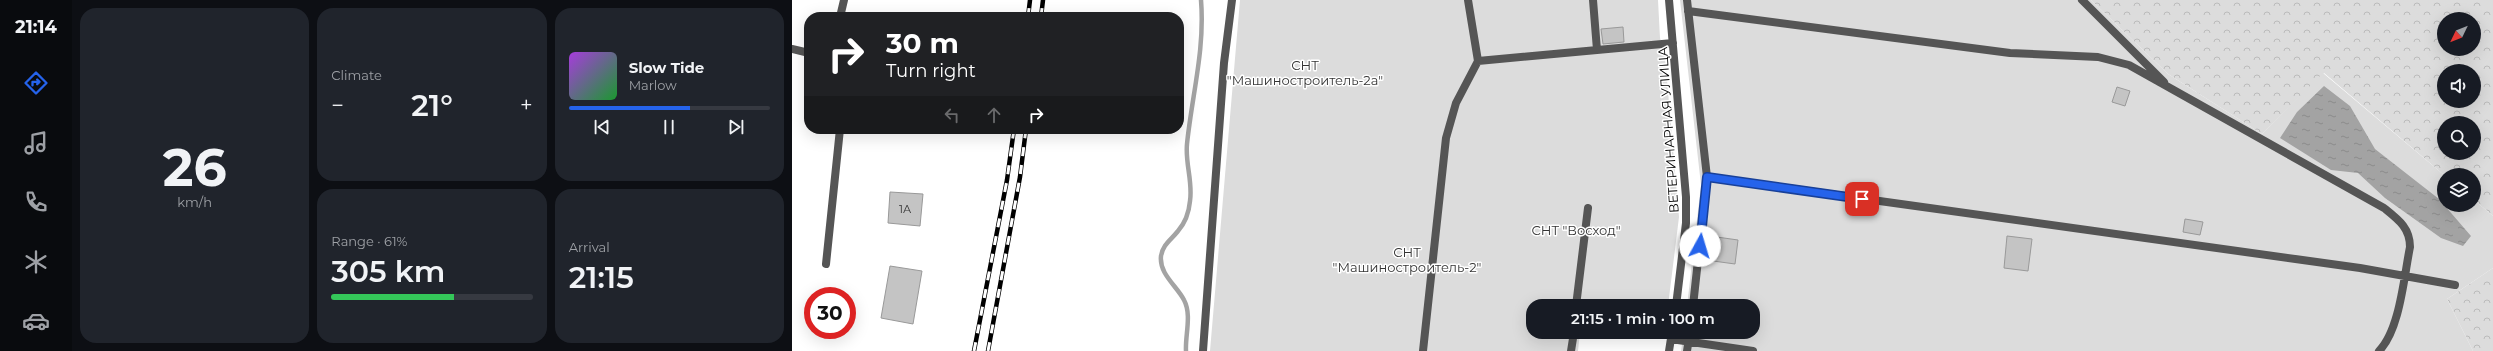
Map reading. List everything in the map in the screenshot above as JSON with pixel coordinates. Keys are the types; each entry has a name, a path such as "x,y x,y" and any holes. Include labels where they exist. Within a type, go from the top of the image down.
{"street":[{"path":"841,12 844,0"},
{"path":"1203,351 1224,63 1232,0"},
{"path":"1423,351 1446,138 1456,103 1478,61 1468,0"},
{"path":"1593,0 1598,50"},
{"name":"ВЕТЕРИНАРНАЯ УЛИЦА","path":"1669,0 1686,203 1686,224 1677,299"},
{"path":"1687,0 1707,177 1694,299"},
{"path":"2082,0 2172,89"},
{"path":"1688,11 2010,53 2098,57 2129,65 2384,208 2397,218 2410,236 2404,275 2390,335 2379,351"},
{"path":"1478,61 1673,44"},
{"path":"792,49 804,52"},
{"path":"826,264 839,134"},
{"path":"1707,177 2404,275 2455,285"},
{"path":"1577,299 1588,208"},
{"path":"1571,351 1573,339"},
{"path":"1669,351 1671,339"},
{"path":"1680,339 1689,342 1753,351"},
{"path":"1687,351 1689,339"}],"green space":[{"path":"1240,0 1658,0 1660,38 1665,57 1679,217 1669,299 1526,299 1526,339 1579,339 1578,351 1210,351"},
{"path":"1680,0 2091,0 2168,74 2262,134 2323,73 2437,169 2437,212 2481,212 2481,206 2493,216 2493,268 2447,299 2473,351 1681,351 1683,339 1760,339 1760,299 1688,299 1701,185"},
{"path":"2091,0 2493,0 2493,216 2481,206 2481,168 2437,169 2324,73 2262,134 2168,74"},
{"path":"2493,268 2493,351 2473,351 2447,299"}],"water":[{"path":"2324,86 2350,106 2375,149 2437,197 2437,212 2450,212 2471,236 2463,246 2441,238 2385,198 2358,173 2331,170 2280,138 2297,112"}],"building":[{"path":"1623,27 1624,42 1603,44 1601,29"},
{"path":"2117,87 2130,91 2125,106 2112,102"},
{"path":"890,192 923,194 920,226 888,223"},
{"path":"2185,219 2203,222 2200,235 2183,232"},
{"path":"1710,236 1738,240 1735,264 1706,260"},
{"path":"2007,236 2032,239 2028,271 2004,268"},
{"path":"890,266 922,271 913,324 881,318"}],"waterway":[{"path":"1186,351 1188,312 1184,300 1169,280 1163,268 1161,256 1165,245 1183,224 1191,194 1187,144 1200,55 1202,19 1201,0"}],"railway":[{"path":"1029,12 1030,0"},
{"path":"1042,12 1043,0"},
{"path":"974,351 1007,180 1013,134"},
{"path":"988,351 1020,177 1025,134"}],"route":[{"path":"1700,246 1707,177 1862,199"}],"park label":[{"name":"СНТ \"Машиностроитель-2а\"","path":"1305,72"},
{"name":"СНТ \"Восход\"","path":"1576,230"},
{"name":"СНТ \"Машиностроитель-2\"","path":"1407,260"}]}
